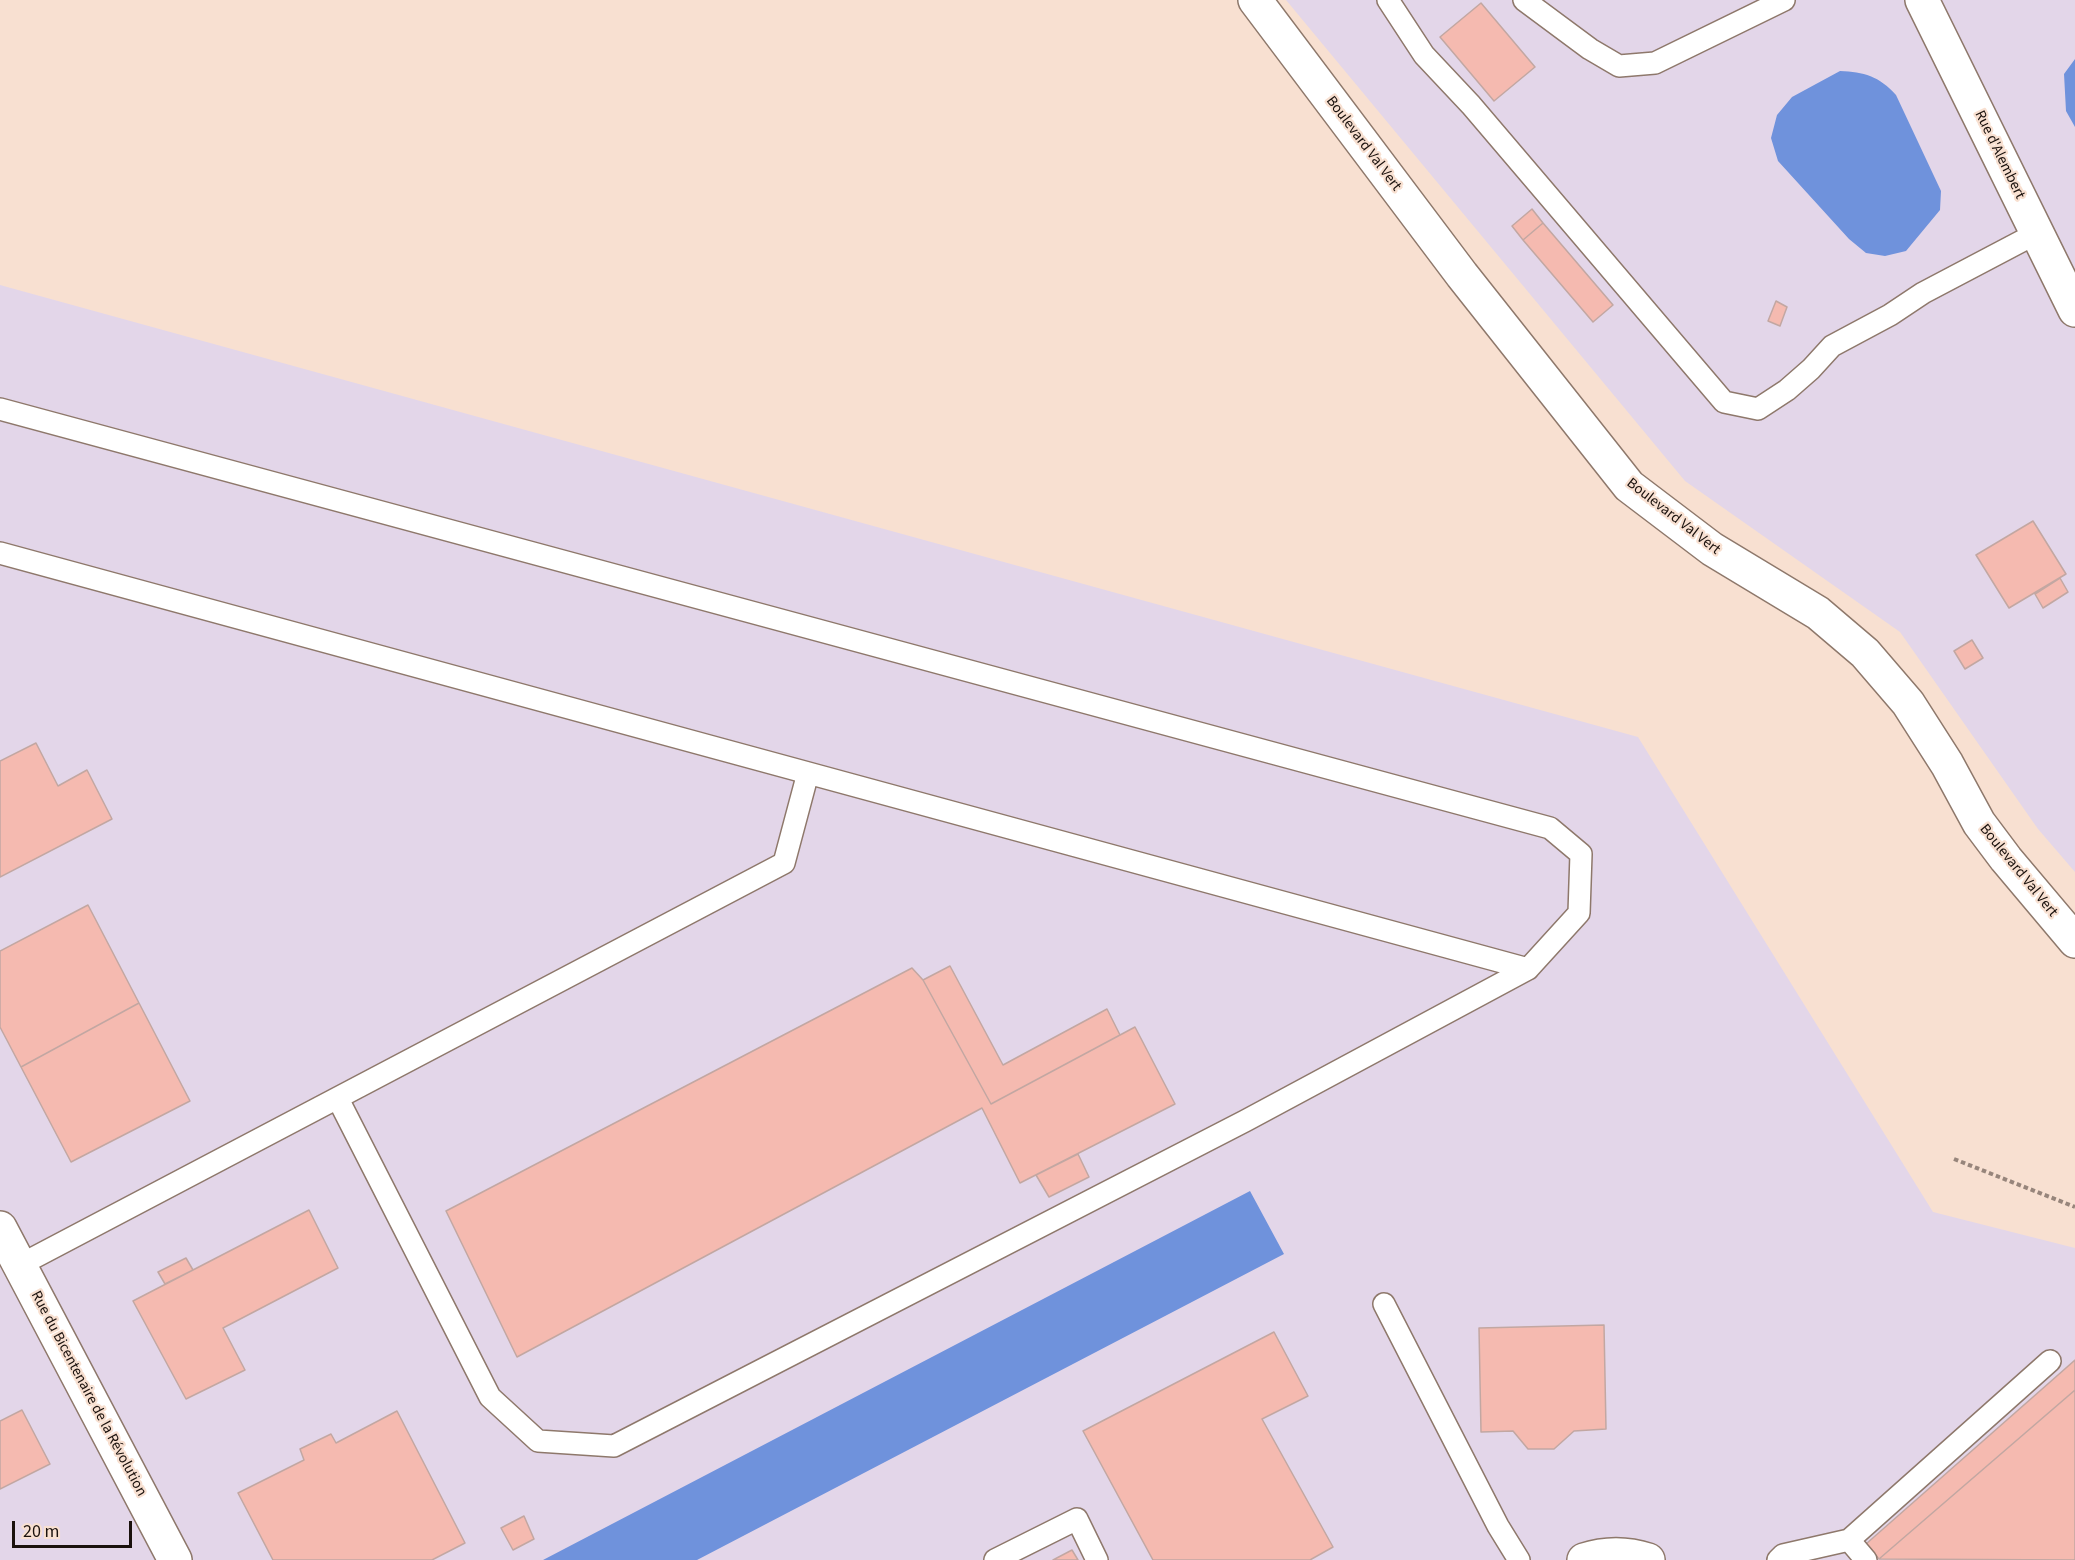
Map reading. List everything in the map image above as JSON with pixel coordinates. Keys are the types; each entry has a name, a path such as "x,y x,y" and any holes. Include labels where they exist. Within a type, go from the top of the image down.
{"street":[{"name":"Boulevard Val Vert","path":"1255,0 1462,275 1629,486 1712,549 1818,613 1865,653 1908,703 1947,764 1979,824 2006,860 2075,941"},
{"name":"Rue d'Alembert","path":"1922,0 2075,310"},
{"name":"Rue du Bicentenaire de la Révolution","path":"0,1228 175,1560"},
{"path":"1584,1560 1596,1556 1632,1554 1648,1560"}],"lane":[{"path":"1388,0 1424,56 1471,105 1724,402 1758,409 1787,390 1832,346 1890,315 1923,293 2037,233"},
{"path":"1524,0 1590,49 1619,66 1655,63 1784,0"},
{"path":"0,410 1550,828 1581,855 1579,913 1528,969 1245,1121 614,1446 538,1441 490,1397 338,1099"},
{"path":"0,553 1528,969"},
{"path":"20,1265 784,863 808,773"},
{"path":"1384,1304 1498,1526 1519,1560"},
{"path":"1778,1560 1783,1556 1849,1540 2050,1361"},
{"path":"995,1560 1077,1519 1097,1560"},
{"path":"1849,1540 1866,1560"}],"path":[{"path":"1954,1159 2075,1207"}],"shaded area":[{"path":"1286,0 2075,0 2075,872 2038,829 1900,632 1685,481"},
{"path":"0,285 1638,737 1933,1212 2075,1248 2075,1560 0,1560"}],"water":[{"path":"2075,59 2075,127 2066,111 2064,74"},
{"path":"1840,71 1871,76 1896,95 1941,191 1940,210 1906,251 1885,256 1866,253 1849,239 1778,161 1771,138 1777,115 1792,97"},
{"path":"1250,1191 1284,1254 697,1560 543,1560"}],"building":[{"path":"1481,3 1535,67 1494,101 1440,37"},
{"path":"1532,209 1543,223 1523,240 1512,226"},
{"path":"1543,223 1613,305 1593,322 1523,240"},
{"path":"1776,301 1787,307 1780,326 1768,321"},
{"path":"2033,521 2066,574 2009,608 1976,555"},
{"path":"2060,578 2068,592 2043,608 2035,594"},
{"path":"1972,640 1983,658 1965,669 1954,651"},
{"path":"36,743 58,786 87,770 112,819 0,877 0,761"},
{"path":"88,905 139,1003 21,1067 0,1027 0,951"},
{"path":"950,966 1003,1065 1107,1009 1120,1035 991,1104 923,980"},
{"path":"912,968 923,980 991,1104 1135,1027 1175,1104 1020,1183 982,1108 517,1357 446,1211"},
{"path":"139,1003 190,1101 71,1162 21,1067"},
{"path":"1078,1154 1089,1177 1049,1197 1036,1175"},
{"path":"309,1210 338,1268 223,1328 245,1370 186,1399 133,1301"},
{"path":"186,1258 193,1270 165,1284 158,1272"},
{"path":"1604,1325 1606,1429 1574,1431 1554,1449 1528,1449 1513,1431 1481,1432 1479,1328"},
{"path":"1274,1332 1308,1396 1262,1419 1333,1547 1310,1560 1153,1560 1083,1431"},
{"path":"2075,1360 2075,1390 1879,1559 1866,1544"},
{"path":"2075,1390 2075,1560 1879,1559"},
{"path":"22,1410 50,1464 0,1489 0,1421"},
{"path":"397,1411 465,1543 432,1560 273,1560 238,1493 304,1460 300,1449 331,1434 336,1443"},
{"path":"524,1516 534,1539 513,1550 501,1528"},
{"path":"1072,1550 1078,1560 1053,1560"}]}
